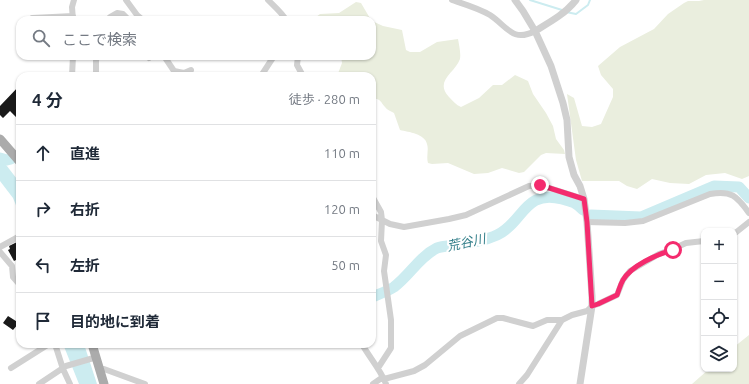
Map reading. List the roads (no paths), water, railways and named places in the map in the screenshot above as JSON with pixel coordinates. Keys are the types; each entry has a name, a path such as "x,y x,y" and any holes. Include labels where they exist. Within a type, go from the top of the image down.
{"main road":[{"path":"0,140 16,152"},
{"path":"93,348 104,384"}],"street":[{"path":"73,16 72,8 74,0"},
{"path":"126,0 138,16"},
{"path":"268,0 284,16"},
{"path":"452,0 471,6 489,15 509,31 518,35 526,36 553,20 571,7 576,0"},
{"path":"515,0 535,31 551,66 567,120 569,157 574,175 580,186 584,199 587,222 592,306 580,384"},
{"path":"111,16 117,12 126,16"},
{"path":"72,72 73,60"},
{"path":"96,60 96,72"},
{"path":"167,60 174,71 177,72"},
{"path":"265,72 272,60"},
{"path":"298,60 297,65 301,72"},
{"path":"188,72 191,70"},
{"path":"376,217 404,227 449,220 466,215 529,186 540,185 584,199"},
{"path":"587,222 625,223 643,221 710,194 720,192 734,195 741,201 749,213"},
{"path":"376,203 381,212 381,240 386,256 384,271 385,287 391,320 390,348 378,368"},
{"path":"737,232 749,222"},
{"path":"0,247 16,238"},
{"path":"373,384 414,371 425,365 460,336 497,318 503,318 533,326 547,320 562,320 572,315 587,311 592,306 617,295 623,280 630,271 659,254 673,250 686,243 701,241"},
{"path":"0,252 12,266 13,277 16,280"},
{"path":"519,384 562,320"},
{"path":"11,368 43,348"},
{"path":"57,348 70,384"},
{"path":"364,348 384,380"},
{"path":"39,384 65,367 99,363 144,384"}],"water":[{"path":"0,157 16,178 16,205 13,198 0,181"},
{"path":"65,348 85,348 97,384 79,384"}],"waterway":[{"path":"530,0 562,10"},
{"path":"566,12 576,14 588,5 590,0"},
{"name":"荒谷川","path":"0,158 7,160 11,159"},
{"name":"荒谷川","path":"591,215 641,217 714,186 739,187 749,198"},
{"name":"荒谷川","path":"376,295 394,287 425,256 437,248 477,242 497,235 506,229 525,208 540,199 549,197 562,199 576,204 583,210"}]}
